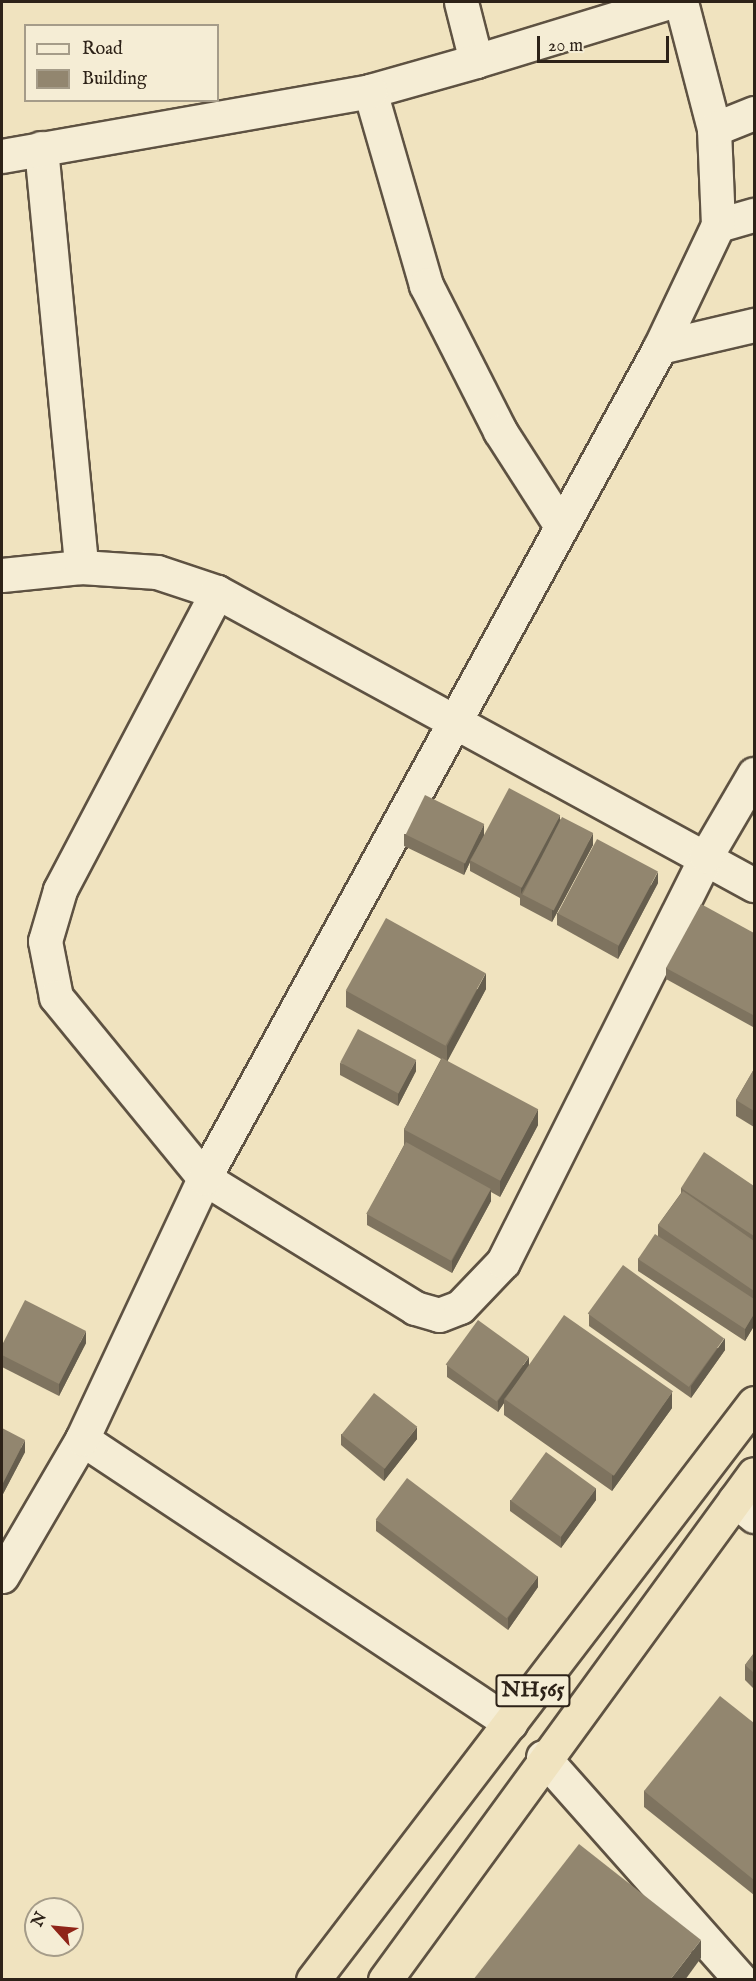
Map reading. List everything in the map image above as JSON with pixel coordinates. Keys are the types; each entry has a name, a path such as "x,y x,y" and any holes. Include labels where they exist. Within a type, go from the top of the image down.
{"highway":[{"name":"NH565","path":"313,1980 754,1403"},
{"name":"NH565","path":"385,1980 543,1757 745,1508 754,1474"}],"street":[{"path":"461,2 476,61"},
{"path":"3,151 41,148 370,91 669,2"},
{"path":"2,1576 82,1439 204,1178 458,718 559,523 660,347 718,225 714,129 681,2"},
{"path":"370,91 426,285 500,431 559,523"},
{"path":"714,129 754,113"},
{"path":"41,148 81,567"},
{"path":"718,225 754,215"},
{"path":"660,347 754,325"},
{"path":"2,575 81,567 157,572 217,592 458,718 754,885"},
{"path":"217,592 60,890 45,941 56,997 204,1178 415,1308 439,1315 460,1307 503,1262 706,856 754,774"},
{"path":"82,1439 510,1723"},
{"path":"543,1757 741,1980"}],"building":[{"path":"509,788 560,815 522,888 471,860"},
{"path":"425,795 484,824 465,863 406,835"},
{"path":"562,817 593,833 554,910 523,895"},
{"path":"597,839 658,871 618,946 558,913"},
{"path":"701,904 754,933 753,1015 666,968"},
{"path":"386,918 486,973 445,1046 346,991"},
{"path":"358,1029 416,1060 398,1094 340,1063"},
{"path":"442,1058 538,1109 500,1181 404,1130"},
{"path":"754,1069 754,1111 736,1100"},
{"path":"406,1142 491,1189 451,1261 366,1214"},
{"path":"704,1152 754,1186 754,1236 681,1188"},
{"path":"683,1191 754,1241 754,1291 658,1225"},
{"path":"655,1234 754,1299 754,1314 745,1329 638,1259"},
{"path":"623,1265 724,1338 689,1387 588,1314"},
{"path":"25,1300 86,1331 59,1384 2,1355 2,1345"},
{"path":"564,1315 673,1391 614,1476 505,1399"},
{"path":"478,1320 529,1357 497,1402 446,1364"},
{"path":"374,1393 417,1427 385,1469 341,1435"},
{"path":"2,1428 25,1440 3,1483 2,1482"},
{"path":"546,1452 596,1488 561,1537 511,1501"},
{"path":"407,1478 538,1577 507,1618 376,1520"},
{"path":"754,1653 754,1673 745,1665"},
{"path":"720,1696 754,1723 754,1880 644,1791"},
{"path":"579,1844 701,1940 670,1980 473,1980"}]}
